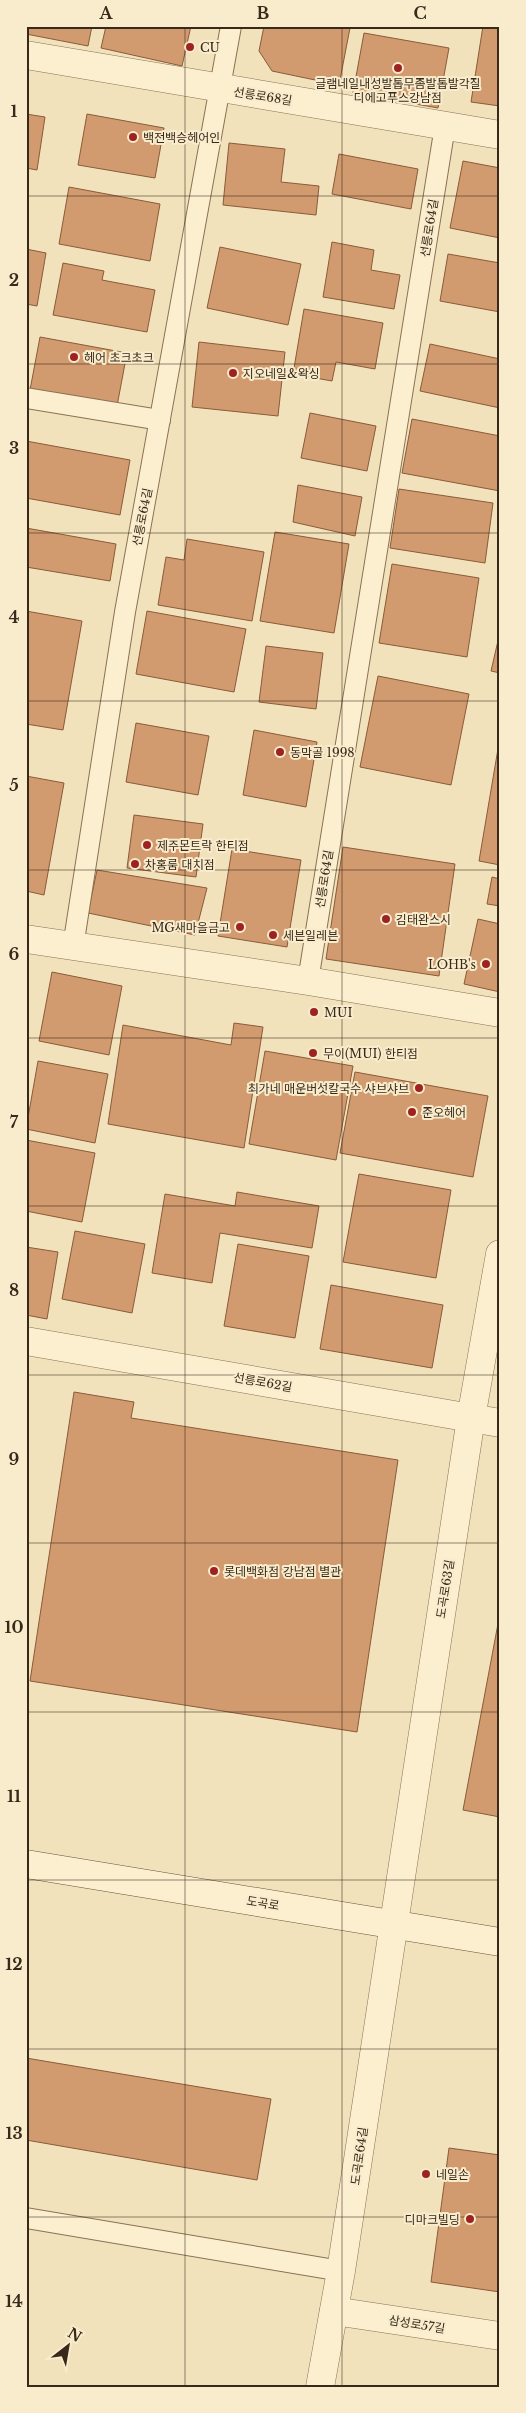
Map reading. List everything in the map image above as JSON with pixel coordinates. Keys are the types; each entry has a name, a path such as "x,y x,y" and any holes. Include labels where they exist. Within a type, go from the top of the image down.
{"street":[{"name":"선릉로68길","path":"26,56 500,135"},
{"path":"26,939 308,981 500,1013"},
{"name":"도곡로63길","path":"393,1925 471,1418 500,1254"},
{"name":"선릉로62길","path":"26,1341 500,1423"},
{"name":"도곡로","path":"26,1864 500,1942"},
{"name":"도곡로64길","path":"320,2387 342,2271 393,1925"},
{"name":"삼성로57길","path":"334,2311 500,2336"}],"lane":[{"name":"선릉로64길","path":"73,946 123,622 230,26"},
{"name":"선릉로64길","path":"308,981 445,126"},
{"path":"26,398 160,420"},
{"path":"26,2218 342,2271"}],"building":[{"path":"26,26 92,26 88,46 26,34"},
{"path":"106,26 191,26 182,66 101,48"},
{"path":"264,26 341,26 350,28 339,85 272,71 259,51"},
{"path":"483,26 500,26 500,106 471,102"},
{"path":"364,33 449,48 438,108 353,93"},
{"path":"26,114 45,117 37,170 26,168"},
{"path":"87,114 164,128 155,178 78,165"},
{"path":"229,143 285,149 281,182 319,186 316,215 223,205"},
{"path":"339,154 418,169 411,209 332,194"},
{"path":"463,161 500,168 500,238 450,228"},
{"path":"69,187 160,204 150,261 59,244"},
{"path":"332,242 374,250 371,270 400,275 394,309 323,297"},
{"path":"220,247 301,264 288,325 207,308"},
{"path":"26,249 46,253 37,306 26,304"},
{"path":"448,254 500,263 500,312 440,301"},
{"path":"63,263 104,271 102,280 155,290 147,332 53,315"},
{"path":"304,309 383,323 375,369 336,362 332,381 293,374"},
{"path":"40,337 127,353 117,406 30,390"},
{"path":"199,342 285,352 278,416 192,407"},
{"path":"430,344 500,359 500,408 420,391"},
{"path":"310,413 376,426 367,471 301,458"},
{"path":"412,419 500,436 500,491 402,473"},
{"path":"26,441 130,460 120,515 26,498"},
{"path":"298,485 362,497 355,536 293,522"},
{"path":"399,489 493,503 485,563 390,548"},
{"path":"26,528 116,544 110,581 26,567"},
{"path":"275,532 349,544 334,633 260,621"},
{"path":"187,539 264,552 252,621 158,605 166,557 184,560"},
{"path":"392,564 479,578 467,657 379,643"},
{"path":"26,611 82,621 63,730 26,724"},
{"path":"147,611 246,629 234,692 136,674"},
{"path":"500,632 500,673 491,671"},
{"path":"266,646 323,653 316,709 259,702"},
{"path":"378,676 469,694 451,785 360,767"},
{"path":"136,723 209,736 198,795 126,782"},
{"path":"254,730 317,742 306,807 243,795"},
{"path":"500,737 500,865 479,861"},
{"path":"26,776 64,783 44,895 26,891"},
{"path":"134,815 203,824 196,877 127,868"},
{"path":"343,847 455,864 439,976 326,959"},
{"path":"232,849 301,860 287,947 218,936"},
{"path":"97,870 207,888 195,935 88,913"},
{"path":"492,877 500,879 500,906 487,904"},
{"path":"478,919 500,924 500,992 464,984"},
{"path":"52,972 122,986 109,1055 39,1041"},
{"path":"234,1023 263,1027 244,1148 108,1124 123,1025 231,1045"},
{"path":"265,1051 353,1066 336,1160 249,1144"},
{"path":"38,1061 108,1074 95,1143 26,1129"},
{"path":"355,1072 488,1096 473,1177 340,1153"},
{"path":"26,1140 95,1153 82,1222 26,1211"},
{"path":"359,1174 451,1190 436,1278 343,1262"},
{"path":"237,1192 319,1206 312,1248 220,1233 212,1283 152,1273 165,1194 235,1206"},
{"path":"75,1231 145,1244 132,1313 62,1299"},
{"path":"238,1244 309,1256 295,1338 224,1326"},
{"path":"26,1247 58,1252 47,1319 26,1315"},
{"path":"331,1285 443,1305 432,1368 320,1349"},
{"name":"롯데백화점 강남점 별관","path":"74,1392 134,1402 131,1418 398,1460 357,1732 30,1681"},
{"path":"500,1613 500,1817 463,1810"},
{"path":"26,2058 271,2099 257,2180 26,2140"},
{"name":"디마크빌딩","path":"449,2148 500,2155 500,2292 431,2282"}],"place":[{"name":"CU","path":"190,47"},
{"name":"글램네일내성발톱무좀발톱발각질 디에고푸스강남점","path":"398,68"},
{"name":"백전백승헤어인","path":"133,137"},
{"name":"헤어 초크초크","path":"74,357"},
{"name":"지오네일&왁싱","path":"233,373"},
{"name":"동막골 1998","path":"280,752"},
{"name":"제주몬트락 한티점","path":"147,845"},
{"name":"차홍룸 대치점","path":"135,864"},
{"name":"김태완스시","path":"386,919"},
{"name":"MG새마을금고","path":"240,927"},
{"name":"세븐일레븐","path":"273,935"},
{"name":"LOHB's","path":"486,964"},
{"name":"MUI","path":"314,1012"},
{"name":"무이(MUI) 한티점","path":"313,1053"},
{"name":"최가네 매운버섯칼국수 샤브샤브","path":"419,1088"},
{"name":"준오헤어","path":"412,1112"},
{"name":"롯데백화점 강남점 별관","path":"214,1571"},
{"name":"네일손","path":"426,2174"},
{"name":"디마크빌딩","path":"470,2219"}]}
